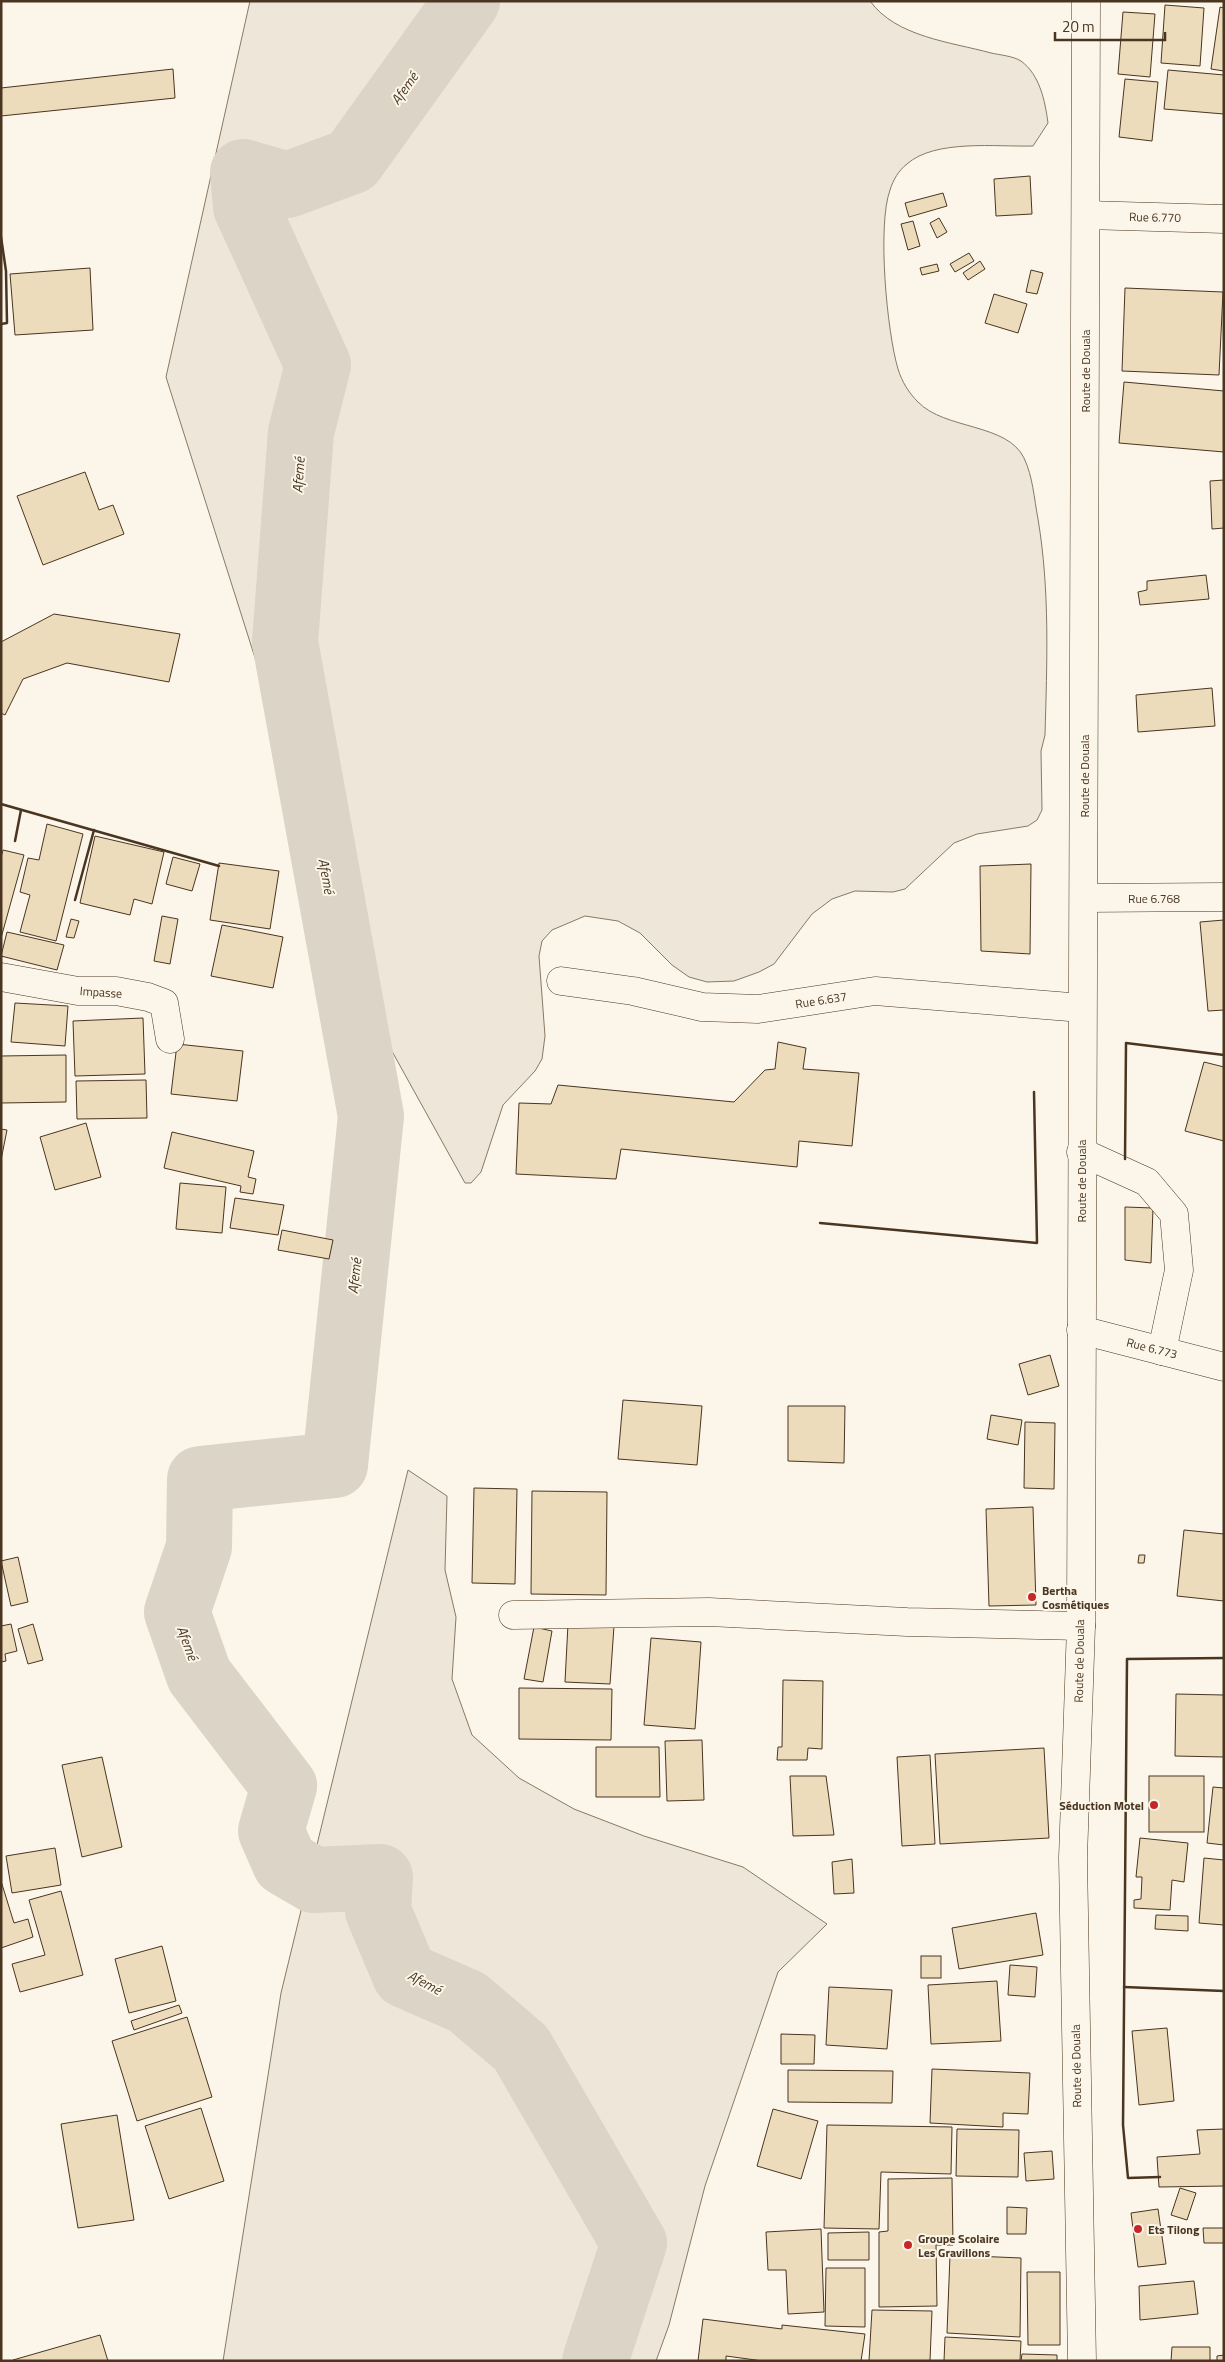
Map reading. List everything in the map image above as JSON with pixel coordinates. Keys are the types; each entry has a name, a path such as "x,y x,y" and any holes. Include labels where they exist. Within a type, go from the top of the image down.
{"main road":[{"name":"Route de Douala","path":"1082,2361 1072,1858 1080,1626 1086,1"},
{"name":"Rue 6.770","path":"1086,215 1224,219"},
{"name":"Rue 6.768","path":"1084,898 1224,897"},
{"name":"Impasse","path":"1,977 78,991 116,991 156,1000 164,1003 170,1039"},
{"name":"Rue 6.637","path":"561,981 633,991 712,1007 758,1009 875,991 1082,1008"},
{"path":"1081,1152 1147,1182 1174,1214 1179,1270 1162,1351"},
{"name":"Rue 6.773","path":"1081,1330 1224,1367"},
{"path":"513,1615 709,1612 907,1622 1080,1626"}],"shaded area":[{"path":"250,1 870,1 894,23 909,30 942,41 1018,59 1033,74 1045,106 1048,123 1033,146 967,146 950,148 919,156 904,166 890,190 884,228 885,279 890,330 894,352 904,383 918,402 930,411 944,418 1004,438 1016,447 1024,458 1029,473 1042,546 1047,627 1045,735 1041,751 1042,810 1037,820 1028,826 977,834 954,843 905,889 893,892 855,891 832,899 812,914 774,964 734,981 707,982 689,977 672,965 640,933 618,921 585,916 552,930 542,941 539,956 545,1036 542,1059 535,1071 503,1105 481,1172 471,1183 465,1183 373,1017 256,661 166,377"},
{"path":"408,1470 447,1496 445,1570 456,1617 452,1679 472,1735 519,1778 574,1809 644,1836 743,1867 827,1924 778,1972 705,2186 669,2325 656,2361 223,2361 281,1993"}],"building":[{"path":"1165,5 1204,8 1200,66 1161,63"},
{"path":"1220,7 1224,8 1224,71 1211,69"},
{"path":"1123,12 1155,14 1150,77 1118,74"},
{"path":"173,69 175,98 1,116 1,88"},
{"path":"1168,70 1224,75 1224,114 1164,109"},
{"path":"1125,79 1158,82 1152,141 1119,137"},
{"path":"1030,176 1032,214 996,216 994,179"},
{"path":"943,193 947,206 909,217 905,203"},
{"path":"939,218 947,232 937,238 930,223"},
{"path":"913,221 920,246 908,250 901,224"},
{"path":"969,253 974,261 955,272 950,264"},
{"path":"980,261 985,269 968,280 963,273"},
{"path":"937,264 939,271 922,275 920,268"},
{"path":"90,268 93,330 15,335 10,274"},
{"path":"1031,270 1043,273 1037,294 1026,292"},
{"path":"1125,288 1223,292 1219,375 1122,371"},
{"path":"994,294 1027,304 1018,333 985,323"},
{"path":"1124,382 1224,391 1224,452 1119,443"},
{"path":"85,472 99,510 113,505 124,534 43,565 17,496"},
{"path":"1224,480 1224,528 1212,529 1210,481"},
{"path":"1206,575 1209,599 1140,605 1138,592 1147,590 1147,581"},
{"path":"54,614 180,634 169,682 67,663 23,679 5,715 1,713 1,642"},
{"path":"1212,688 1215,726 1138,732 1136,695"},
{"path":"47,824 83,834 56,941 20,932 30,895 20,892 28,858 39,860"},
{"path":"95,836 164,852 152,904 134,899 130,915 80,903"},
{"path":"3,850 24,855 1,938 1,857"},
{"path":"173,857 200,864 192,891 166,884"},
{"path":"219,863 279,871 270,929 210,920"},
{"path":"1031,864 1030,954 981,951 980,866"},
{"path":"162,916 178,919 170,964 154,961"},
{"path":"71,919 79,921 74,938 66,937"},
{"path":"1224,920 1224,1010 1208,1011 1200,922"},
{"path":"222,925 283,937 273,988 211,976"},
{"path":"7,932 64,945 57,970 1,956"},
{"path":"15,1003 68,1006 65,1046 11,1042"},
{"path":"143,1018 145,1074 75,1076 73,1021"},
{"path":"778,1042 806,1048 803,1069 859,1073 852,1146 799,1141 797,1167 621,1149 616,1179 516,1174 519,1103 551,1104 558,1085 734,1102 765,1070 775,1069"},
{"path":"177,1044 243,1051 237,1101 171,1094"},
{"path":"66,1055 66,1102 1,1103 1,1056"},
{"path":"1204,1062 1224,1067 1224,1141 1185,1131"},
{"path":"146,1080 147,1118 77,1119 76,1081"},
{"path":"86,1123 101,1177 55,1190 40,1137"},
{"path":"1,1129 7,1130 1,1160"},
{"path":"172,1132 254,1151 248,1177 256,1179 253,1194 240,1192 241,1186 164,1168"},
{"path":"180,1183 226,1187 222,1233 176,1229"},
{"path":"235,1198 284,1205 278,1235 230,1228"},
{"path":"1125,1207 1153,1208 1151,1263 1125,1260"},
{"path":"282,1230 333,1240 329,1259 278,1250"},
{"path":"1050,1355 1059,1386 1028,1395 1019,1364"},
{"path":"623,1400 702,1406 697,1465 618,1459"},
{"path":"788,1406 845,1406 844,1463 788,1461"},
{"path":"991,1415 1022,1420 1018,1445 987,1439"},
{"path":"1025,1422 1055,1423 1054,1489 1024,1488"},
{"path":"474,1488 517,1489 515,1584 472,1583"},
{"path":"532,1491 607,1492 606,1595 531,1594"},
{"path":"1033,1507 1036,1605 989,1606 986,1509"},
{"path":"1184,1530 1224,1534 1224,1601 1177,1596"},
{"path":"1139,1555 1145,1555 1144,1563 1138,1563"},
{"path":"18,1557 28,1602 11,1606 1,1561"},
{"path":"11,1624 17,1651 5,1654 6,1661 1,1662 1,1626"},
{"path":"33,1624 43,1660 28,1664 18,1629"},
{"path":"568,1624 614,1626 610,1684 565,1682"},
{"path":"534,1627 552,1631 543,1682 524,1679"},
{"path":"651,1638 701,1642 695,1729 644,1725"},
{"path":"783,1680 823,1681 822,1749 808,1748 807,1760 777,1760 778,1747 782,1747"},
{"path":"519,1688 612,1689 611,1740 519,1739"},
{"path":"1176,1694 1224,1695 1224,1757 1175,1756"},
{"path":"702,1740 704,1800 667,1801 665,1741"},
{"path":"596,1747 659,1747 660,1797 596,1797"},
{"path":"1044,1748 1049,1838 940,1844 935,1754"},
{"path":"930,1755 935,1844 902,1846 897,1757"},
{"path":"102,1757 122,1847 82,1857 62,1765"},
{"path":"790,1776 826,1776 834,1835 793,1836"},
{"path":"1149,1776 1204,1776 1204,1832 1149,1832"},
{"path":"1213,1787 1224,1788 1224,1845 1207,1843"},
{"path":"1140,1838 1188,1843 1184,1882 1172,1880 1170,1910 1134,1908 1134,1900 1141,1899 1142,1877 1136,1877"},
{"path":"55,1848 61,1885 12,1893 6,1856"},
{"path":"1204,1858 1224,1860 1224,1925 1199,1923"},
{"path":"852,1859 854,1893 834,1894 832,1862"},
{"path":"1,1881 14,1923 28,1919 33,1937 1,1948"},
{"path":"61,1891 83,1975 20,1992 12,1964 45,1955 29,1900"},
{"path":"1036,1913 1043,1955 959,1969 952,1928"},
{"path":"1156,1915 1188,1916 1188,1931 1155,1929"},
{"path":"162,1946 176,2001 129,2013 115,1959"},
{"path":"921,1956 941,1956 941,1978 921,1978"},
{"path":"1010,1965 1037,1967 1035,1997 1008,1995"},
{"path":"997,1981 1001,2041 931,2044 928,1985"},
{"path":"829,1987 892,1990 887,2049 826,2045"},
{"path":"179,2005 182,2013 134,2030 131,2021"},
{"path":"187,2017 212,2097 137,2121 112,2041"},
{"path":"1167,2028 1174,2101 1139,2105 1132,2031"},
{"path":"781,2034 815,2035 814,2064 781,2064"},
{"path":"932,2069 1030,2073 1028,2114 1003,2113 1003,2127 930,2123"},
{"path":"788,2070 893,2071 892,2103 788,2102"},
{"path":"201,2108 224,2181 169,2199 145,2126"},
{"path":"773,2109 818,2121 801,2179 757,2166"},
{"path":"117,2115 134,2220 78,2228 61,2124"},
{"path":"827,2125 952,2127 951,2174 881,2172 879,2229 824,2228"},
{"path":"957,2129 1019,2130 1018,2177 956,2176"},
{"path":"1224,2129 1224,2186 1159,2187 1157,2157 1200,2154 1197,2130"},
{"path":"1052,2151 1054,2179 1026,2181 1024,2153"},
{"path":"952,2178 953,2245 936,2245 937,2306 879,2307 879,2232 888,2231 888,2179"},
{"path":"1180,2188 1196,2193 1187,2220 1171,2215"},
{"path":"1007,2207 1027,2208 1026,2234 1007,2234"},
{"path":"1158,2209 1166,2264 1138,2267 1131,2213"},
{"path":"1203,2228 1224,2228 1224,2243 1204,2243"},
{"path":"821,2229 824,2312 788,2314 786,2270 768,2270 766,2232"},
{"path":"869,2232 869,2260 828,2260 828,2233"},
{"path":"950,2255 1021,2258 1020,2337 947,2333"},
{"path":"826,2268 865,2268 865,2327 825,2326"},
{"path":"1027,2272 1060,2272 1060,2345 1028,2345"},
{"path":"1194,2281 1198,2314 1140,2320 1139,2286"},
{"path":"872,2310 932,2311 930,2361 869,2361"},
{"path":"703,2319 782,2329 782,2325 865,2334 861,2361 763,2361 726,2356 726,2361 698,2361"},
{"path":"100,2335 108,2361 13,2361 13,2360"},
{"path":"945,2337 1021,2341 1020,2361 944,2361"},
{"path":"1172,2347 1210,2347 1210,2361 1171,2361"},
{"path":"1022,2354 1057,2355 1057,2361 1021,2361"},
{"path":"1224,2355 1224,2361 1217,2361 1217,2356"}],"waterway":[{"name":"Afemé","path":"467,1 352,161 287,185 243,172 246,207 318,365 301,432 285,642 371,1116 335,1465 200,1479 199,1547 177,1612 199,1675 284,1786 271,1831 285,1863 314,1880 380,1877 378,1911 405,1975 467,2002 521,2048 634,2243 595,2361"}],"wall":[{"path":"1,237 6,271 7,323 1,324"},
{"path":"1,804 219,866"},
{"path":"15,841 21,810"},
{"path":"75,900 94,830"},
{"path":"1125,1159 1126,1043 1224,1055"},
{"path":"820,1223 1037,1243 1034,1092"},
{"path":"1160,2177 1128,2178 1123,2125 1127,1659 1224,1658"},
{"path":"1124,1987 1224,1991"}],"place":[{"name":"Bertha Cosmétiques","path":"1032,1597"},
{"name":"Séduction Motel","path":"1154,1805"},
{"name":"Ets Tilong","path":"1138,2229"},
{"name":"Groupe Scolaire Les Gravillons","path":"908,2245"}]}
